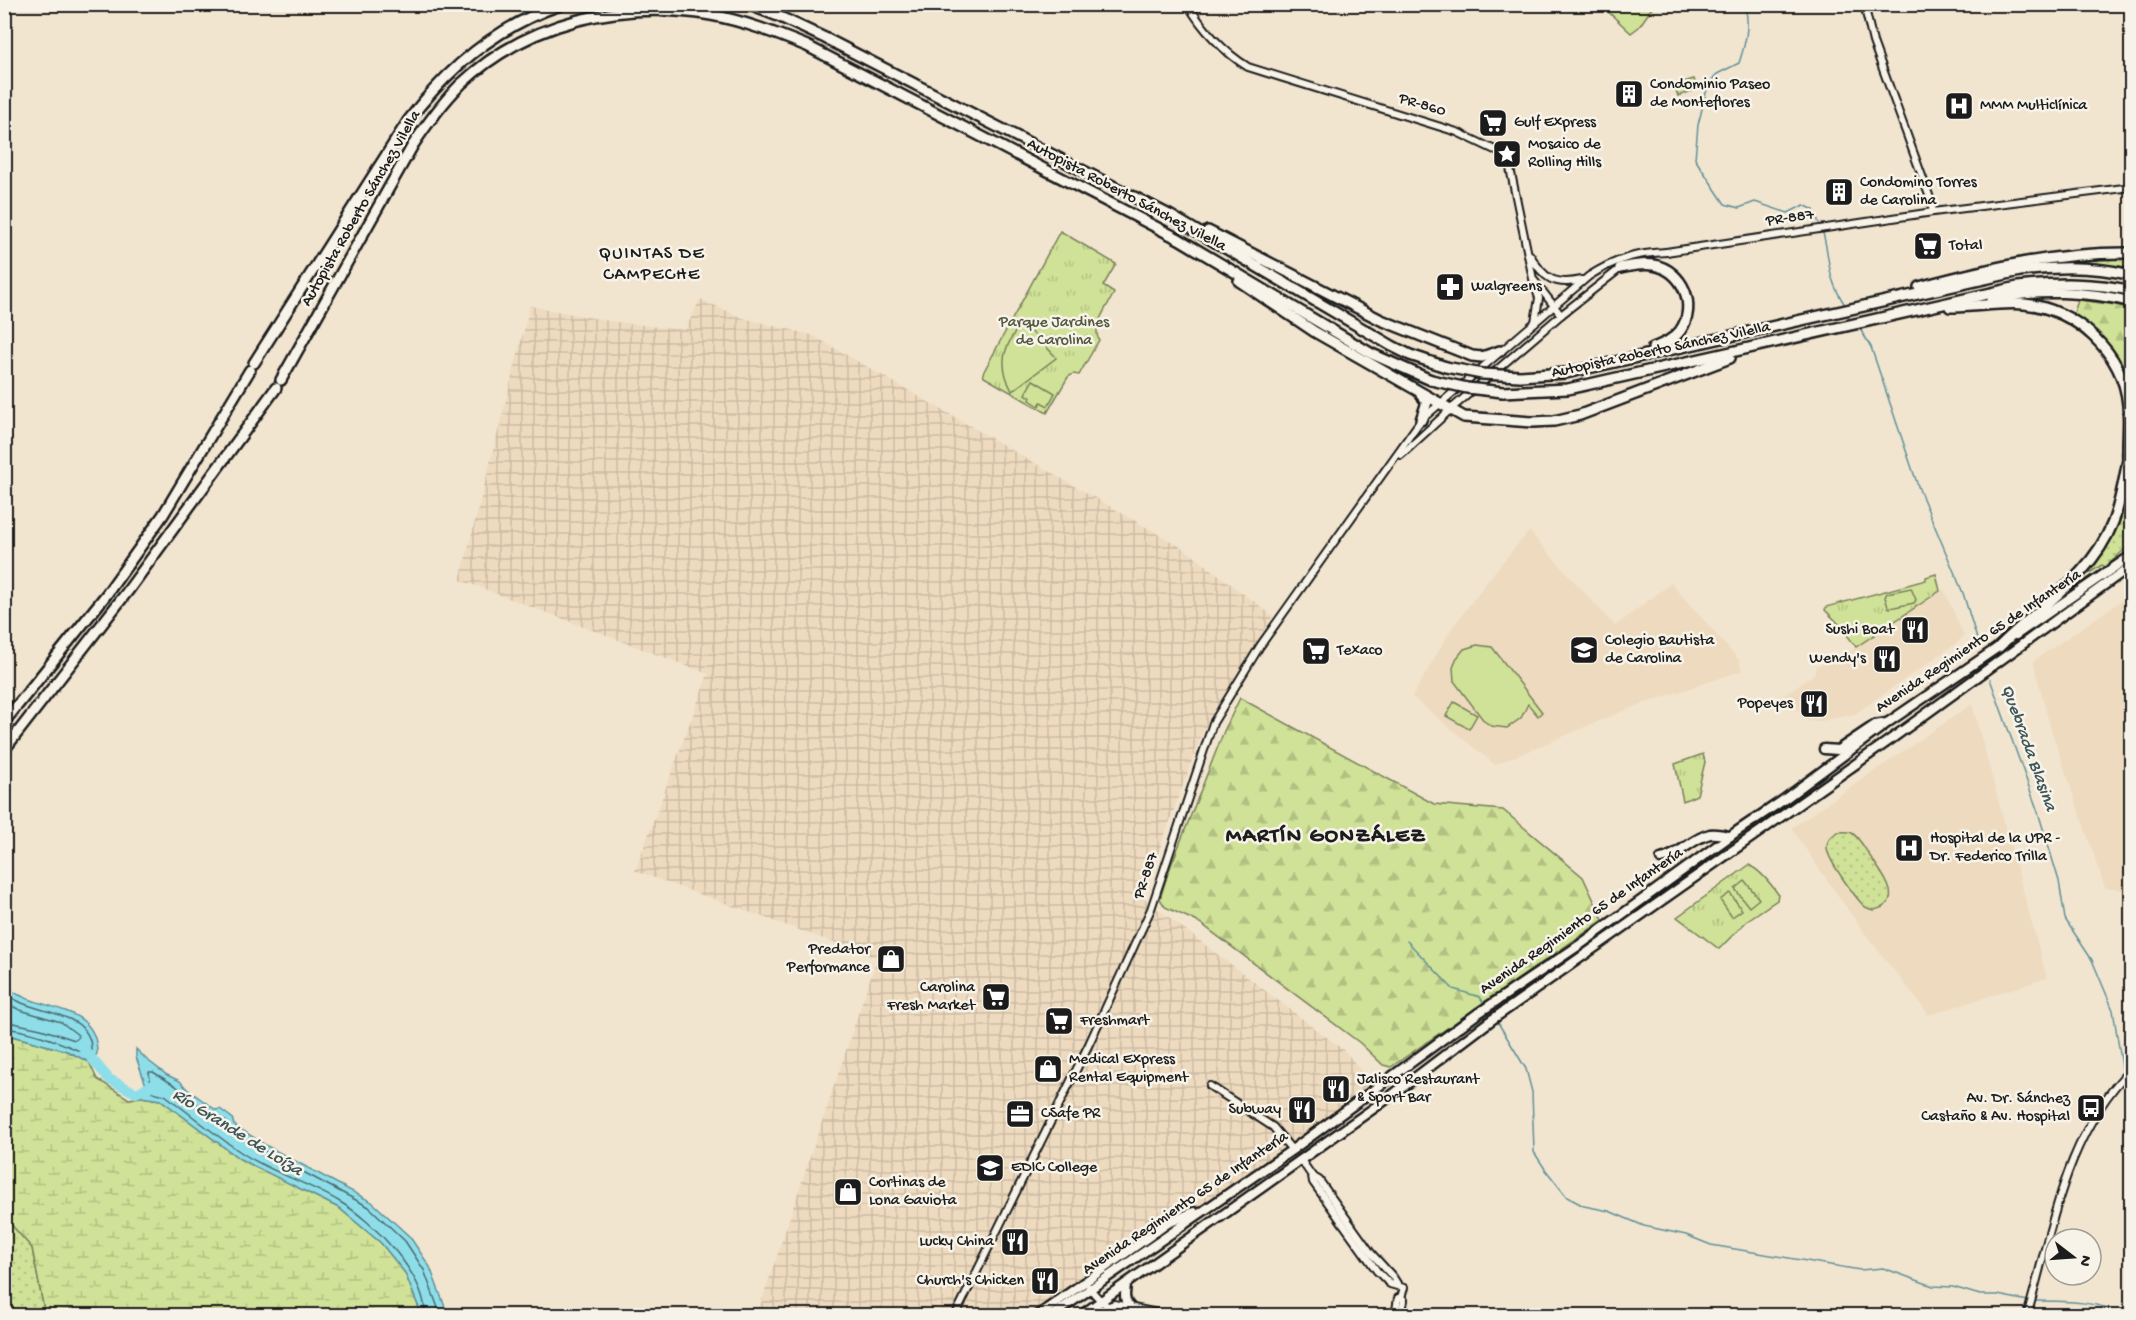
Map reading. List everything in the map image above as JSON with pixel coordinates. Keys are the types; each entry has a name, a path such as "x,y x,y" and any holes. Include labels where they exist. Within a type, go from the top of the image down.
{"highway":[{"name":"Autopista Roberto Sánchez Vilella","path":"4,722 106,595 163,515 252,367 408,121 437,84 469,54 521,22 563,4"},
{"name":"Autopista Roberto Sánchez Vilella","path":"747,4 825,38 1126,193 1197,231 1392,346 1410,355 1446,367 1482,374 1520,376 1566,373 1990,276 2036,269 2087,268 2132,275"},
{"name":"Autopista Roberto Sánchez Vilella","path":"4,750 121,600 279,384 413,145 430,119 461,84 483,65 515,44 571,20 596,13 642,8 673,9 711,15 759,27 807,46 1199,251 1379,358 1431,380 1467,388 1503,392 1568,389 2010,289 2052,284 2097,285 2132,291"},
{"path":"1126,193 1151,201 1406,331 1472,356 1482,357 1500,351"},
{"path":"1878,302 1892,293 2008,265 2132,248"},
{"path":"1199,251 1277,308 1464,417 1532,422 1566,418 1600,408 1775,341"},
{"path":"2090,253 2132,253"},
{"path":"1620,268 1645,265 1662,268 1677,278 1687,297 1687,317 1677,334 1662,345 1639,356"},
{"path":"1936,306 2040,293 2092,295 2132,302"},
{"path":"1936,306 1968,307 2009,303 2031,305 2053,310 2088,331 2109,355 2124,384 2128,405 2128,460"},
{"path":"1417,391 1426,402 1421,420"},
{"path":"1999,647 2074,580 2095,556 2113,522 2132,437"}],"main road":[{"name":"Avenida Regimiento 65 de Infantería","path":"1051,1316 1087,1285 1168,1223 1208,1206 1293,1150 1477,1014 1782,801 1887,723 2132,555"},
{"name":"Avenida Regimiento 65 de Infantería","path":"1080,1316 1104,1304 1126,1284 1301,1160 1490,1021 2132,565"},
{"path":"1824,749 1838,750 1875,724 1887,723"},
{"path":"1661,859 1669,857 1702,837 1712,834 1730,836"},
{"path":"1126,1284 1124,1297 1131,1308"},
{"path":"1036,1316 1087,1285"}],"street":[{"name":"PR-860","path":"1188,4 1212,36 1239,62 1248,67 1457,132 1499,152 1509,168 1533,279 1561,315"},
{"path":"1864,4 1873,42 1930,198 1933,212"},
{"name":"PR-887","path":"1392,463 1561,315 1620,268 1637,260 1667,252 1933,212 2132,187"},
{"path":"1527,250 1543,274 1555,282 1585,279"},
{"name":"PR-887","path":"955,1316 1089,1044 1146,919 1213,723 1260,646 1421,420 1585,279 1612,261 1649,252 1667,252"},
{"path":"1533,279 1539,298 1534,322"},
{"path":"2028,1312 2066,1173 2077,1147 2099,1109 2132,1068"},
{"path":"1210,1086 1273,1127 1293,1150"},
{"path":"1301,1160 1312,1176 1313,1182 1326,1195 1361,1245 1398,1285 1404,1288 1401,1297 1398,1298 1395,1316"},
{"path":"1087,1285 1112,1310 1142,1316"},
{"path":"1401,1297 1404,1300 1401,1316"},
{"path":"1104,1304 1172,1316"}],"shaded area":[{"path":"700,299 743,318 812,335 1186,550 1273,616 1203,731 1142,897 1346,1052 1375,1088 1054,1315 757,1315 877,958 635,871 708,674 460,580 530,306 609,321 685,330"},
{"name":"Colegio Bautista de Carolina","path":"1529,531 1615,626 1671,583 1739,660 1742,671 1631,708 1495,765 1412,697 1451,629"},
{"path":"1944,589 1964,636 1855,714 1816,722 1808,721 1785,694 1814,674 1816,666 1838,659"},
{"path":"2131,594 2131,891 2105,888 2050,727 2033,661"},
{"name":"Hospital de la UPR - Dr. Federico Trilla","path":"1972,704 2047,978 1929,1015 1862,930 1791,828"}],"green space":[{"path":"1601,5 1654,5 1639,27 1631,33"},
{"path":"1694,79 1698,89 1678,96 1674,85"},
{"name":"Parque Jardines de Carolina","path":"1060,231 1116,264 1103,286 1114,293 1097,329 1099,340 1079,375 1073,374 1068,377 1047,413 984,377 983,373"},
{"path":"2131,257 2131,269 2060,261"},
{"path":"2078,300 2131,307 2131,396 2124,371 2111,350 2084,323 2073,316"},
{"path":"1022,322 1056,358 1012,391 1005,372 1005,355 1011,339"},
{"path":"1033,380 1055,393 1048,406 1041,402 1039,406 1025,394"},
{"path":"2131,460 2131,544 2105,567 2102,565 2083,577 2108,542"},
{"path":"1936,574 1940,591 1856,647 1825,610 1826,607 1926,580 1926,577"},
{"path":"1911,588 1916,600 1914,603 1888,607 1885,597 1887,593"},
{"path":"1477,645 1492,647 1542,712 1538,716 1528,704 1521,718 1507,728 1491,726 1484,721 1454,681 1453,668 1456,659 1464,649"},
{"path":"1240,698 1434,804 1503,810 1583,877 1603,920 1391,1067 1383,1065 1360,1043 1200,923 1165,907 1160,899 1224,731"},
{"path":"1454,702 1477,715 1469,729 1446,716"},
{"path":"1703,754 1705,762 1697,795 1683,801 1675,764"},
{"path":"1838,832 1855,835 1886,880 1891,895 1884,906 1874,910 1864,906 1836,867 1828,852 1827,844"},
{"path":"1749,865 1762,874 1772,886 1778,894 1777,900 1749,919 1719,949 1677,917"},
{"path":"1745,881 1759,899 1749,907 1735,889"},
{"path":"1730,893 1742,910 1732,917 1720,900"},
{"path":"4,1034 67,1051 89,1062 97,1079 129,1099 141,1097 161,1100 240,1159 339,1208 381,1243 405,1273 419,1308 419,1315 45,1315 32,1248 9,1222 5,1202"},
{"path":"4,1202 9,1222 32,1248 45,1315 5,1315"}],"water":[{"path":"5,987 23,997 73,1014 83,1021 91,1029 97,1054 89,1062 67,1051 5,1034"},
{"path":"136,1049 167,1075 180,1081 187,1089 216,1110 220,1109 232,1118 234,1125 267,1146 372,1202 410,1237 430,1267 448,1315 419,1315 419,1308 405,1273 381,1243 339,1208 240,1159 161,1100 141,1097 146,1085 136,1057"}],"waterway":[{"name":"Quebrada Blasina","path":"1744,4 1747,26 1739,63 1717,74 1708,85 1698,125 1695,159 1725,204 1739,208 1755,202 1788,213 1804,205 1814,210 1819,223"},
{"name":"Quebrada Blasina","path":"1823,233 1832,277 1845,305"},
{"name":"Quebrada Blasina","path":"1859,327 1871,347 1919,489 1963,593 1977,639"},
{"name":"Quebrada Blasina","path":"1990,679 2038,812 2059,881 2065,919 2092,960 2113,1010 2123,1073"},
{"path":"1407,941 1453,989 1480,997 1485,1005"},
{"path":"1497,1021 1526,1069 1532,1092 1534,1152 1567,1197 1584,1206 1609,1211 1644,1226 1686,1235 1711,1245 1860,1270 1883,1268 1933,1286 1953,1287 1980,1295 1998,1295 2028,1301"},
{"name":"Río Grande de Loíza","path":"83,1048 109,1079 136,1093 155,1084"},
{"name":"Quebrada Blasina","path":"2125,1081 2126,1089 2132,1095"},
{"path":"2033,1301 2095,1305 2130,1316"}],"place":[{"name":"Condominio Paseo de Monteflores","path":"1629,94"},
{"name":"MMM Multiclínica","path":"1959,106"},
{"name":"Gulf Express","path":"1493,123"},
{"name":"Mosaico de Rolling Hills","path":"1507,154"},
{"name":"Condomino Torres de Carolina","path":"1839,192"},
{"name":"Total","path":"1928,246"},
{"name":"Walgreens","path":"1450,287"},
{"name":"Sushi Boat","path":"1915,630"},
{"name":"Colegio Bautista de Carolina","path":"1584,650"},
{"name":"Texaco","path":"1316,651"},
{"name":"Wendy's","path":"1887,659"},
{"name":"Popeyes","path":"1814,704"},
{"name":"Hospital de la UPR - Dr. Federico Trilla","path":"1909,848"},
{"name":"Predator Performance","path":"891,959"},
{"name":"Carolina Fresh Market","path":"996,997"},
{"name":"Freshmart","path":"1059,1021"},
{"name":"Medical Express Rental Equipment","path":"1048,1069"},
{"name":"Jalisco Restaurant & Sport Bar","path":"1336,1089"},
{"name":"Av. Dr. Sánchez Castaño & Av. Hospital","path":"2091,1108"},
{"name":"Subway","path":"1302,1110"},
{"name":"CSafe PR","path":"1020,1114"},
{"name":"EDIC College","path":"990,1168"},
{"name":"Cortinas de Lona Gaviota","path":"848,1192"},
{"name":"Lucky China","path":"1015,1242"},
{"name":"Church's Chicken","path":"1045,1281"}],"district":[{"name":"QUINTAS DE CAMPECHE","path":"652,264"},
{"name":"MARTÍN GONZÁLEZ","path":"1326,837"}]}
